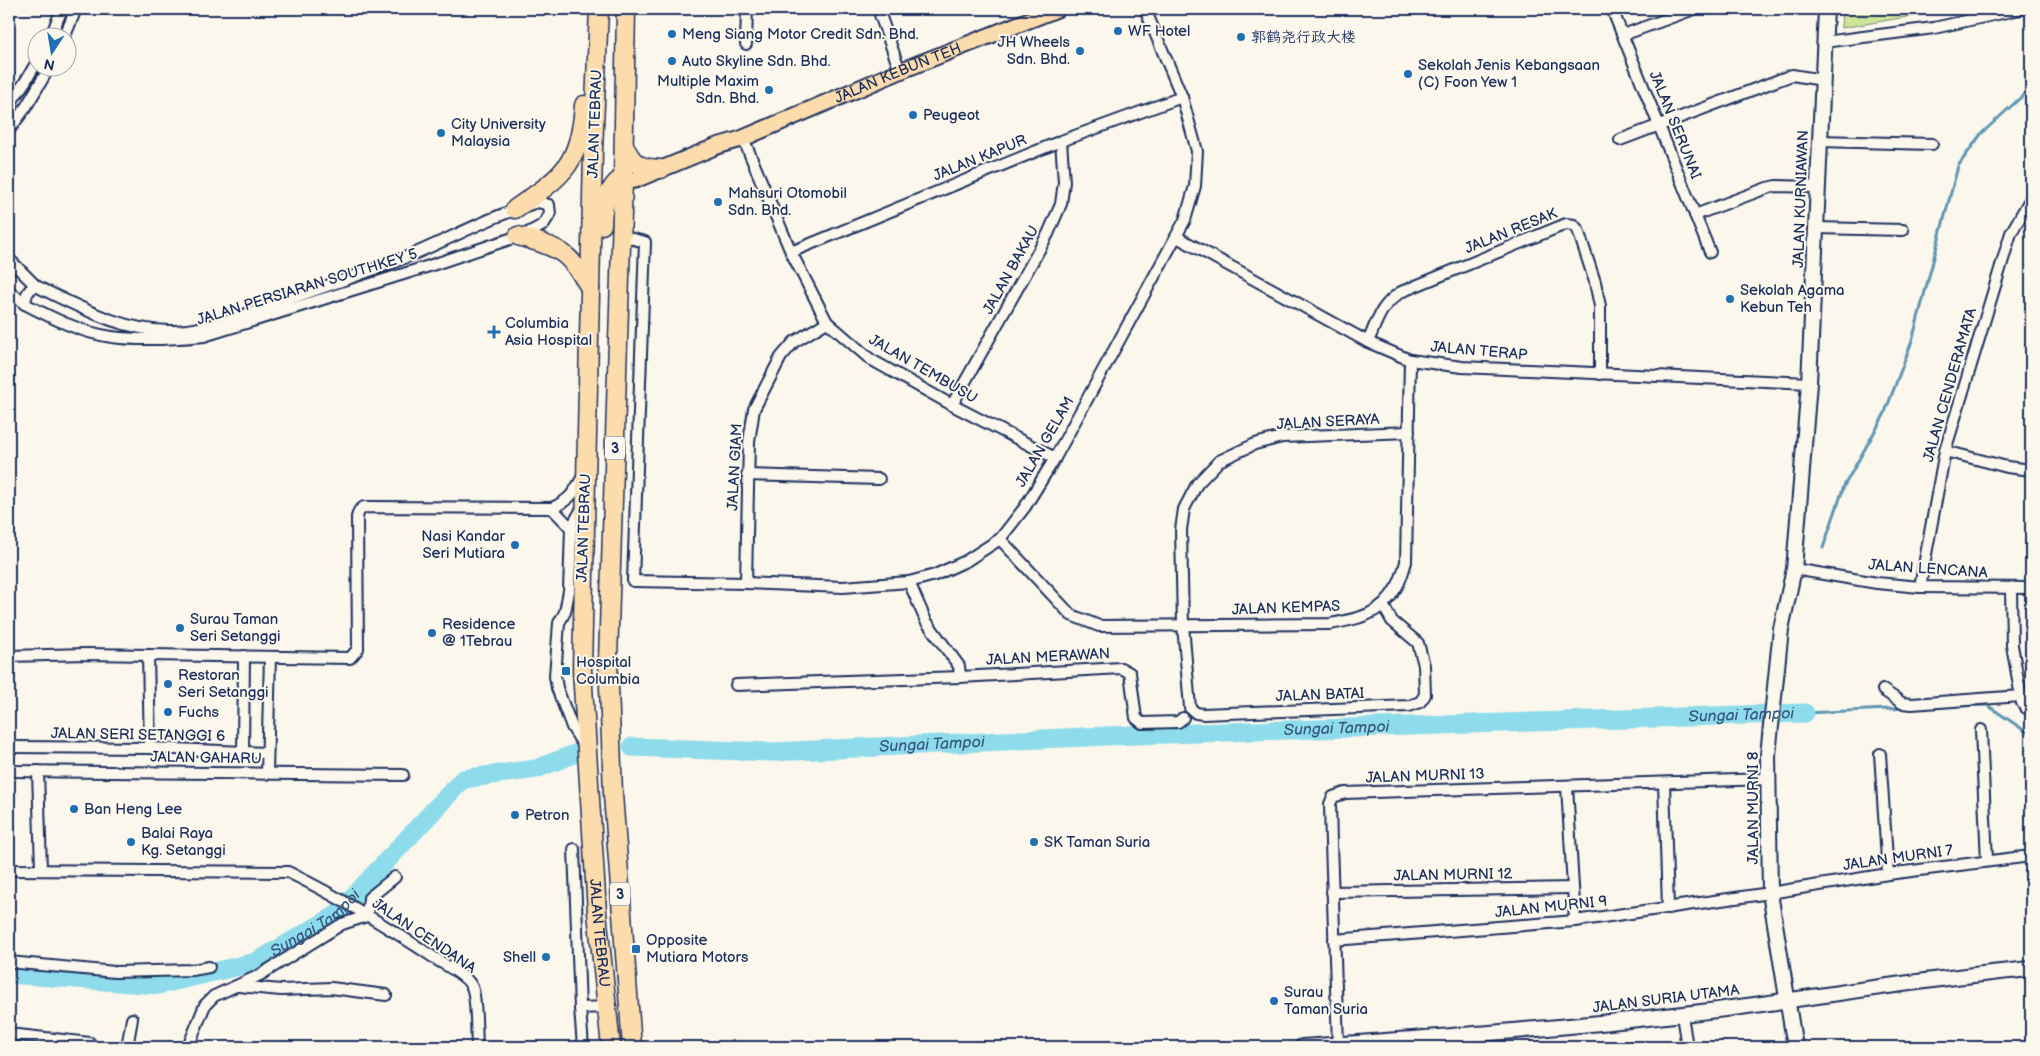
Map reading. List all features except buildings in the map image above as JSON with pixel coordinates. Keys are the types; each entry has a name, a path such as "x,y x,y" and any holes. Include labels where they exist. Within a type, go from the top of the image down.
{"highway":[{"path":"515,209 554,181 568,164 578,145 582,128 592,9"},
{"name":"JALAN TEBRAU","path":"599,9 584,506 582,670 597,912 610,1047"},
{"name":"JALAN TEBRAU","path":"626,9 624,186 608,660 614,794 632,1047"},
{"path":"624,144 629,156 641,167 661,169"},
{"path":"588,369 598,338 602,208 607,196 624,186 598,165 594,151"},
{"path":"518,236 546,244 562,252 577,265 590,289"}],"main road":[{"name":"JALAN KEBUN TEH","path":"624,186 900,71 1057,9"},
{"name":"JALAN KEBUN TEH","path":"624,186 721,156 742,138"}],"street":[{"path":"54,28 62,9"},
{"path":"68,28 76,9"},
{"path":"746,44 747,9"},
{"path":"878,9 900,71"},
{"name":"JALAN GELAM","path":"622,228 645,242 633,581 746,582 843,587 909,582 935,576 966,561 1000,539 1025,508 1055,458 1185,220 1194,186 1197,151 1182,97 1145,9"},
{"name":"JALAN SERUNAI","path":"1612,9 1710,252"},
{"path":"1623,35 1694,9"},
{"name":"JALAN KURNIAWAN","path":"1801,570 1826,9"},
{"path":"1824,42 1934,28 2020,9"},
{"path":"1620,140 1792,75 1823,80"},
{"path":"9,104 28,77"},
{"path":"9,130 26,107 43,78"},
{"name":"JALAN KAPUR","path":"791,252 1061,141 1182,97"},
{"name":"JALAN TEMBUSU","path":"742,138 791,252 827,322 870,359 952,405 1055,458"},
{"name":"JALAN BAKAU","path":"952,405 1055,219 1061,204 1064,182 1061,141"},
{"path":"1819,141 1932,144"},
{"path":"1695,215 1776,186 1817,188"},
{"name":"JALAN CENDERAMATA","path":"1920,587 1944,451 2011,233 2031,198"},
{"name":"JALAN PERSIARAN SOUTHKEY 5","path":"9,259 36,286 101,317 139,327 175,331 214,324 330,285 410,255 515,209 538,202 549,205 551,210 549,218 543,225 518,236 426,267 204,336 167,339 111,337 70,326 26,304 9,291"},
{"name":"JALAN RESAK","path":"1368,342 1380,313 1389,300 1401,292 1566,224 1574,225 1578,230 1595,282 1600,306 1600,374"},
{"path":"1816,228 1903,230"},
{"name":"JALAN TERAP","path":"1177,237 1368,342 1410,360 1462,367 1809,383"},
{"path":"26,304 26,296 29,289 36,286"},
{"name":"JALAN GIAM","path":"746,582 747,475 754,409 781,356 794,342 827,322"},
{"name":"JALAN KEMPAS","path":"1000,539 1071,615 1099,626 1330,624 1355,620 1375,612 1397,588 1406,562 1410,360"},
{"name":"JALAN SERAYA","path":"1183,625 1181,530 1184,509 1197,484 1219,461 1254,444 1282,437 1409,432"},
{"path":"1944,451 2008,467 2031,470"},
{"path":"9,657 148,655 350,658 358,649 357,517 359,511 364,507 552,508 570,498 586,471"},
{"path":"747,475 879,479"},
{"path":"584,506 571,528 569,591 565,612 559,624 555,676 557,688 572,726 586,749"},
{"path":"552,508 571,528"},
{"name":"JALAN LENCANA","path":"1801,570 1877,583 1920,587 2031,588"},
{"name":"JALAN MURNI 8","path":"1795,1047 1770,893 1767,779 1781,629 1801,570"},
{"path":"909,582 926,621 959,666 960,677"},
{"path":"2011,588 2012,644 2020,696 2029,709"},
{"name":"JALAN BATAI","path":"1183,625 1190,708 1196,713 1409,706 1420,702 1425,695 1424,664 1418,643 1392,621 1382,605"},
{"path":"148,655 150,748"},
{"path":"243,752 244,656"},
{"path":"267,773 270,657"},
{"name":"JALAN MERAWAN","path":"736,685 960,677 1121,668 1130,673 1136,718 1142,723 1178,722 1183,718"},
{"path":"1883,690 1902,703 1912,704 2020,696"},
{"path":"1981,730 1987,861"},
{"name":"JALAN SERI SETANGGI 6","path":"9,747 150,748 267,753"},
{"path":"1880,754 1888,874"},
{"name":"JALAN GAHARU","path":"9,771 403,775"},
{"path":"38,771 41,870"},
{"name":"JALAN MURNI 13","path":"1338,1045 1330,811 1333,797 1345,793 1767,779"},
{"path":"1664,782 1668,908"},
{"path":"1567,786 1575,921"},
{"path":"574,849 580,1008 584,1047"},
{"name":"JALAN MURNI 7","path":"1770,893 1888,874 2031,856"},
{"name":"JALAN CENDANA","path":"9,870 288,872 328,892 399,934 472,985 477,1047"},
{"path":"188,1047 209,1000 260,975 342,924 364,914 369,898 394,877"},
{"name":"JALAN MURNI 12","path":"1332,892 1574,888"},
{"name":"JALAN MURNI 9","path":"1334,940 1575,921 1770,893"},
{"path":"576,913 597,912"},
{"path":"9,962 115,972 192,970 209,967"},
{"name":"JALAN SURIA UTAMA","path":"1302,1047 1425,1043 1682,1014 1939,979 2031,969"},
{"path":"237,986 281,990 331,988 386,995"},
{"path":"580,1008 607,1007"},
{"path":"1682,1014 1687,1047"},
{"path":"126,1047 132,1019"},
{"path":"9,1034 32,1042 90,1043 89,1047"}],"green space":[{"path":"1842,9 1955,9 1841,28"}],"waterway":[{"path":"1823,548 1844,486 1884,415 1912,341 1958,166 1981,134 2031,88"},
{"name":"Sungai Tampoi","path":"1934,707 1987,705 2031,735"},
{"name":"Sungai Tampoi","path":"1805,713 1910,708"},
{"name":"Sungai Tampoi","path":"632,747 772,752 1106,736 1805,713"},
{"name":"Sungai Tampoi","path":"9,974 158,985 256,962 335,916 463,779 536,769 574,754"}],"place":[{"name":"WF Hotel","path":"1118,31"},
{"name":"Meng Siang Motor Credit Sdn. Bhd.","path":"672,34"},
{"name":"郭鹤尧行政大楼","path":"1241,37"},
{"name":"JH Wheels Sdn. Bhd.","path":"1080,51"},
{"name":"Auto Skyline Sdn. Bhd.","path":"672,61"},
{"name":"Sekolah Jenis Kebangsaan (C) Foon Yew 1","path":"1408,74"},
{"name":"Multiple Maxim Sdn. Bhd.","path":"769,90"},
{"name":"Peugeot","path":"913,115"},
{"name":"City University Malaysia","path":"441,133"},
{"name":"Mahsuri Otomobil Sdn. Bhd.","path":"718,202"},
{"name":"Sekolah Agama Kebun Teh","path":"1730,299"},
{"name":"Columbia Asia Hospital","path":"494,332"},
{"name":"Nasi Kandar Seri Mutiara","path":"515,545"},
{"name":"Surau Taman Seri Setanggi","path":"180,628"},
{"name":"Residence @ 1Tebrau","path":"432,633"},
{"name":"Hospital Columbia","path":"566,671"},
{"name":"Restoran Seri Setanggi","path":"168,684"},
{"name":"Fuchs","path":"168,712"},
{"name":"Ban Heng Lee","path":"74,809"},
{"name":"Petron","path":"515,815"},
{"name":"Balai Raya Kg. Setanggi","path":"131,842"},
{"name":"SK Taman Suria","path":"1034,842"},
{"name":"Opposite Mutiara Motors","path":"636,949"},
{"name":"Shell","path":"546,957"},
{"name":"Surau Taman Suria","path":"1274,1001"}]}
